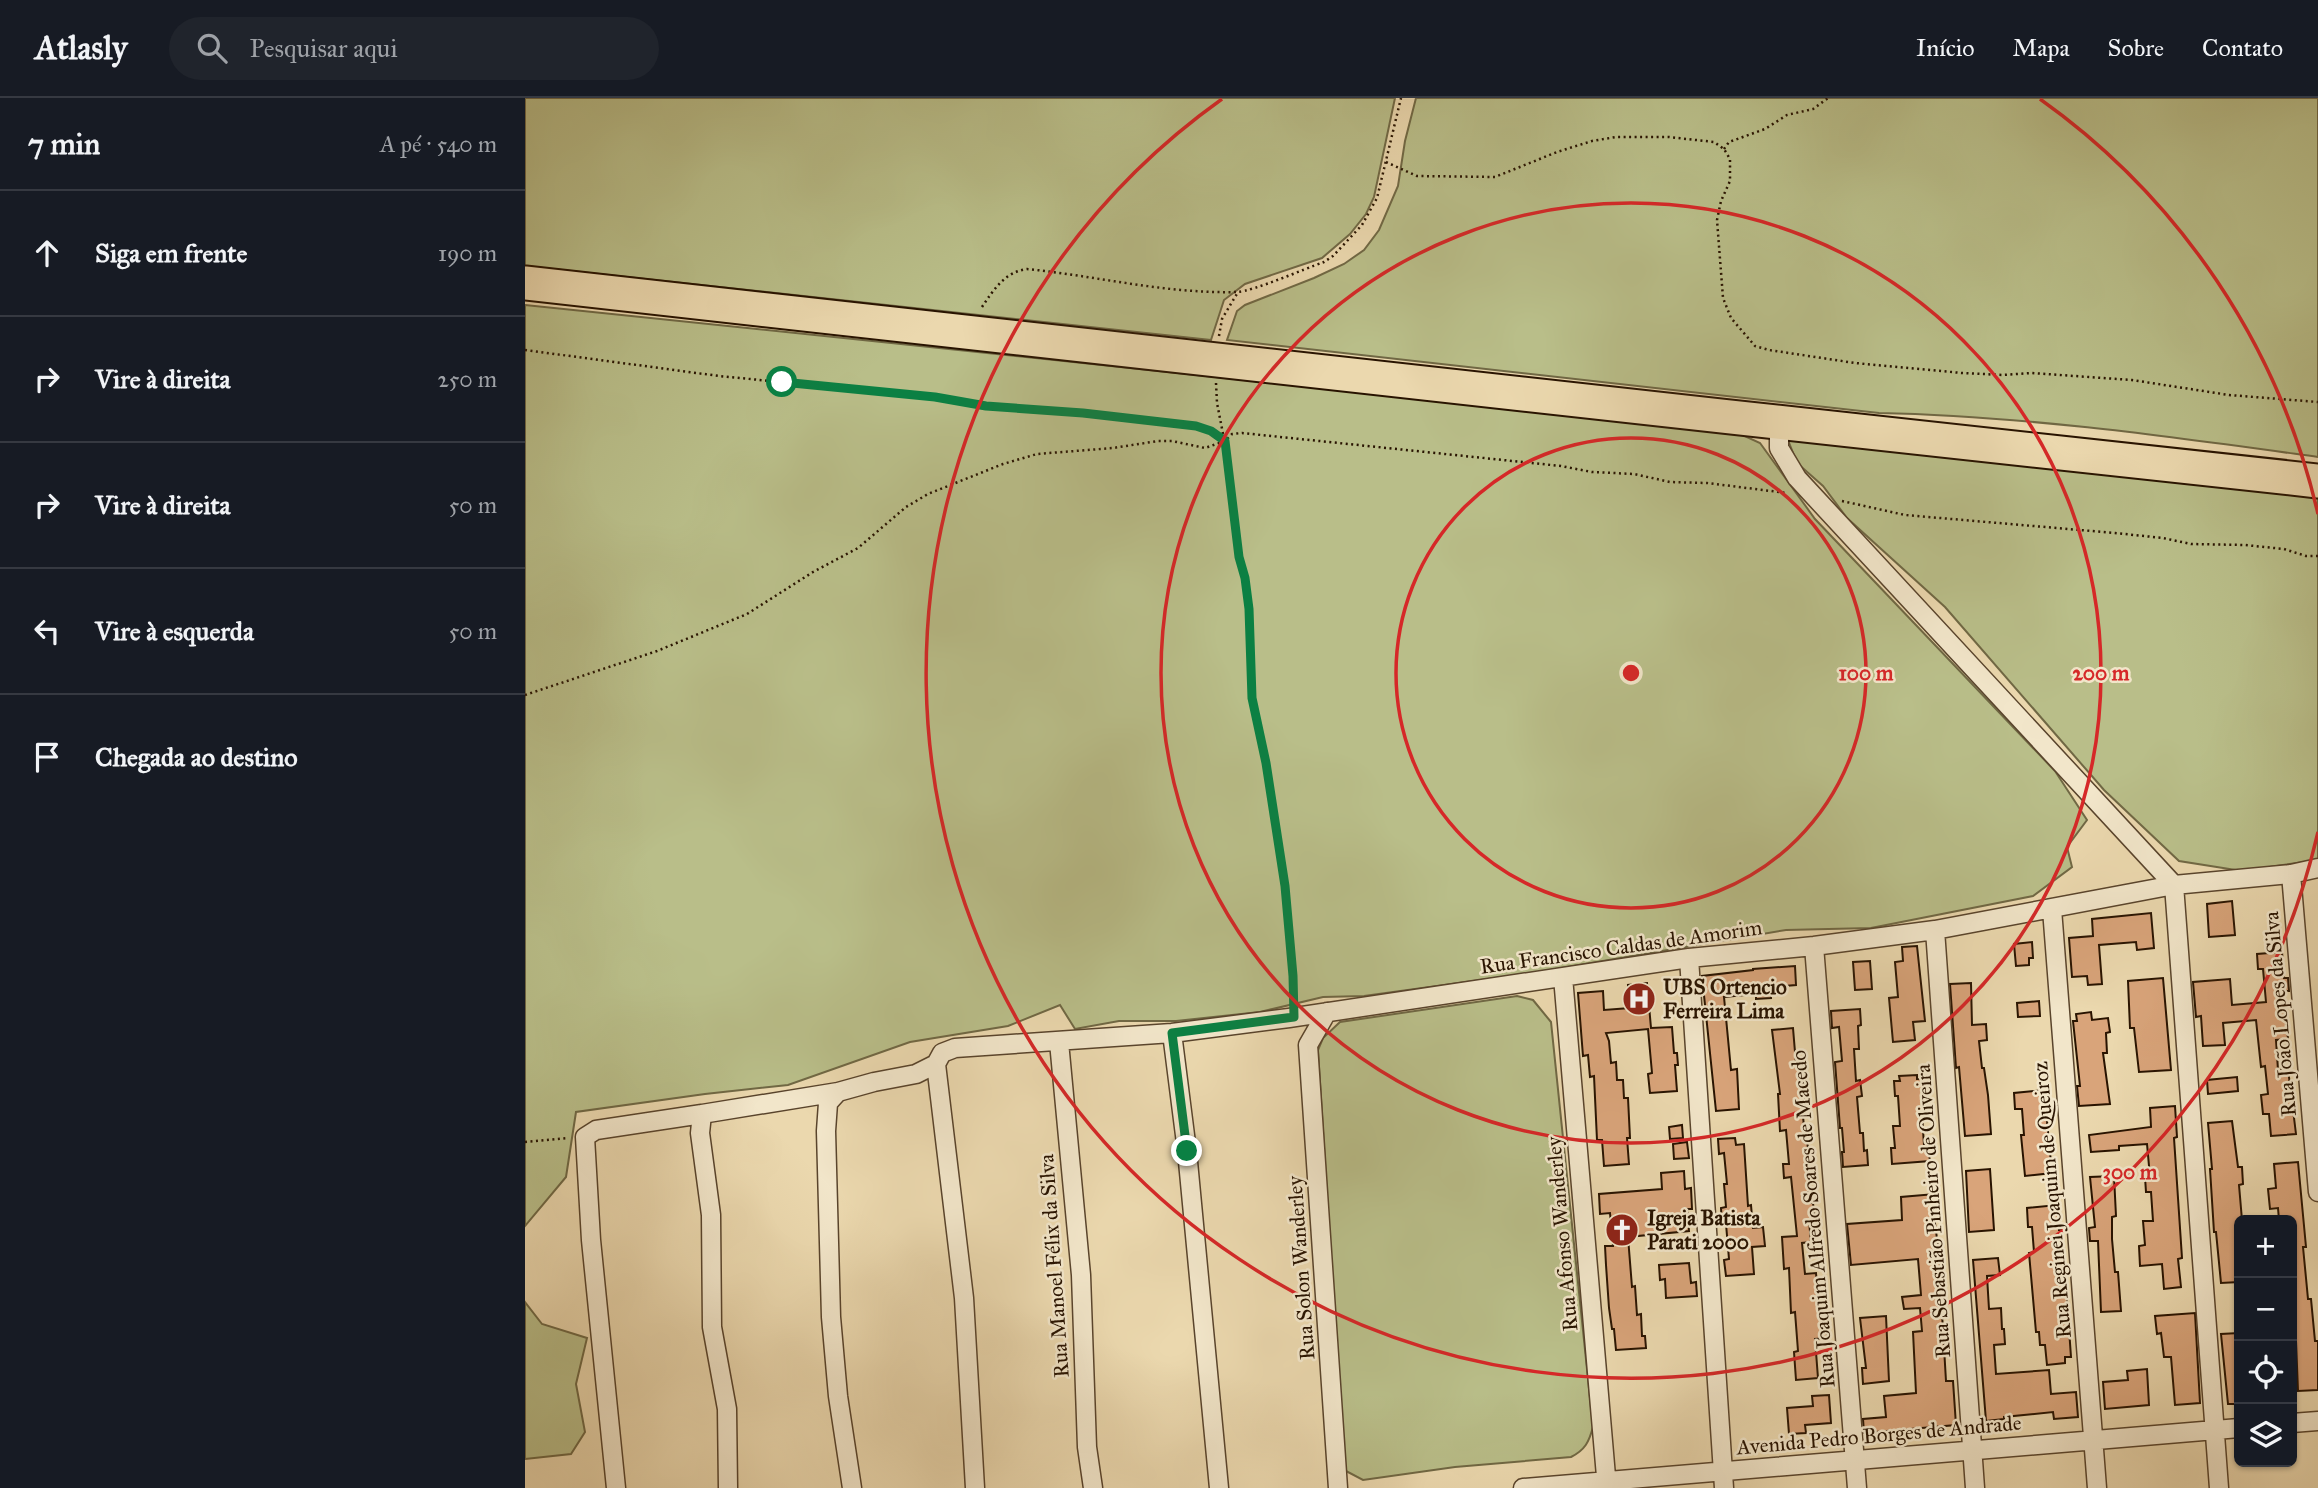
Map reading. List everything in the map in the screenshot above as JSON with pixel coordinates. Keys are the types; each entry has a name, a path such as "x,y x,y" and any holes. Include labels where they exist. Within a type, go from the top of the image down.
{"highway":[{"path":"525,283 967,330 1779,424 2318,481"}],"street":[{"path":"1779,424 1779,448 1783,458 1813,495 2174,885 2219,1488"},
{"name":"Rua Francisco Caldas de Amorim","path":"585,1137 596,1130 838,1092 916,1074 936,1064 942,1053 955,1048 1172,1033 1291,1018 1689,958 1814,946 1935,930 2174,885 2291,874 2318,868"},
{"name":"Rua João Lopes da Silva","path":"2291,874 2318,1192"},
{"name":"Rua Reginei Joaquim de Queiroz","path":"2052,909 2097,1488"},
{"name":"Rua Sebastião Pinheiro de Oliveira","path":"1935,930 1975,1488"},
{"name":"Rua Joaquim Alfredo Soares de Macedo","path":"1814,946 1857,1488"},
{"path":"1689,958 1723,1480"},
{"name":"Rua Afonso Wanderley","path":"1563,977 1607,1484"},
{"path":"1291,1018 1308,1045 1327,1012"},
{"path":"1172,1033 1187,1151 1219,1488"},
{"name":"Rua Manoel Félix da Silva","path":"1059,1042 1081,1275 1087,1447 1093,1488"},
{"name":"Rua Solon Wanderley","path":"1308,1045 1338,1488"},
{"path":"936,1064 964,1298 975,1488"},
{"path":"838,1092 828,1103 826,1131 831,1317 838,1396 852,1488"},
{"path":"702,1114 700,1133 711,1216 712,1327 727,1409 728,1488"},
{"path":"585,1137 591,1240 616,1488"},
{"path":"2297,1423 2318,1421"},
{"name":"Avenida Pedro Borges de Andrade","path":"1523,1488 1723,1480 1855,1460 2234,1428"}],"path":[{"path":"967,330 1002,280 1018,270 1027,269 1138,286 1220,293 1238,292 1324,262 1351,238 1377,198 1401,98"},
{"path":"1724,149 1729,142 1765,129 1787,115 1813,108 1828,98"},
{"path":"1386,162 1416,176 1495,177 1557,152 1616,137 1669,137 1714,142 1724,149 1730,159 1730,181 1721,201 1717,220 1723,298 1731,318 1755,345 1769,350 1855,363 1962,373 2031,373 2132,380 2162,387 2229,395 2318,402"},
{"path":"1238,292 1222,319 1211,358 1225,441 1239,557 1249,609 1252,698 1266,763 1285,886 1293,976 1291,1018"},
{"path":"525,350 719,376 1196,426 1211,431 1225,441"},
{"path":"525,695 657,651 747,614 813,572 858,548 917,500 1003,464 1037,454 1113,448 1158,441 1205,448 1225,441 1232,434 1243,433 1561,466 1592,472 1634,474 1670,482 1813,495 1905,515 2127,534 2191,544 2245,544 2318,556"},
{"path":"525,1142 585,1137"}],"green space":[{"path":"525,98 1395,98 1374,197 1366,214 1350,234 1322,258 1245,284 1224,300 1211,340 525,266"},
{"path":"1416,98 2318,98 2318,457 2099,429 1989,418 1879,413 1227,340 1237,311 1245,305 1314,278 1344,264 1364,250 1379,230 1398,186 1405,141"},
{"path":"525,305 1736,432 1760,443 1815,519 2055,771 2087,820 2067,847 2072,867 2033,896 1871,928 1786,930 1532,973 1364,996 1323,997 1260,1012 1176,1021 1119,1021 1075,1029 1060,1005 1008,1026 910,1042 788,1085 576,1112 566,1177 525,1226"},
{"path":"1788,440 2318,497 2318,860 2242,871 2179,861 2104,790 1945,607 1847,518 1823,486 1797,463"},
{"path":"1517,996 1533,1000 1551,1022 1593,1427 1583,1448 1571,1457 1455,1467 1363,1480 1346,1471 1343,1454 1318,1050 1323,1038 1340,1022"},
{"path":"525,1302 542,1324 587,1338 576,1384 585,1432 571,1454 525,1459"}],"building":[{"path":"2232,901 2235,935 2209,937 2207,904"},
{"path":"2151,913 2154,948 2137,950 2136,942 2099,945 2102,984 2088,985 2087,976 2072,977 2069,938 2093,936 2092,919"},
{"path":"2032,942 2033,958 2029,958 2029,965 2016,966 2014,944"},
{"path":"1917,946 1925,1021 1913,1022 1915,1040 1893,1042 1889,998 1898,997 1895,962 1903,961 1902,947"},
{"path":"2282,952 2284,978 2288,978 2289,991 2283,991 2288,1039 2276,1040 2278,1070 2288,1069 2296,1134 2271,1136 2269,1114 2263,1114 2261,1095 2268,1094 2265,1066 2261,1067 2256,1020 2223,1023 2225,1045 2203,1046 2201,1016 2196,1017 2193,982 2230,979 2232,1005 2266,1002 2263,969 2258,969 2257,954"},
{"path":"1870,961 1872,989 1855,990 1853,962"},
{"path":"1795,966 1796,985 1770,987 1771,998 1756,999 1756,994 1724,997 1731,1070 1737,1069 1739,1109 1716,1111 1702,976"},
{"path":"2163,978 2171,1070 2139,1072 2134,1028 2130,1028 2128,981"},
{"path":"1647,983 1651,1028 1672,1027 1678,1065 1675,1065 1677,1091 1650,1093 1648,1074 1652,1073 1648,1029 1606,1033 1611,1063 1616,1062 1617,1080 1623,1080 1624,1098 1628,1098 1630,1138 1627,1138 1629,1164 1604,1166 1602,1140 1597,1140 1594,1076 1590,1077 1588,1055 1583,1056 1578,993 1603,991 1604,1010 1630,1008 1628,985"},
{"path":"1971,983 1972,1025 1986,1024 1987,1040 1979,1041 1991,1134 1965,1136 1959,1067 1956,1068 1950,984"},
{"path":"2039,1001 2040,1016 2018,1017 2017,1003"},
{"path":"1860,1009 1859,1049 1854,1049 1856,1081 1860,1080 1862,1096 1857,1097 1860,1133 1863,1133 1868,1165 1843,1167 1844,1152 1835,1062 1842,1061 1839,1027 1832,1028 1831,1011"},
{"path":"2091,1012 2092,1020 2108,1018 2110,1032 2106,1033 2107,1053 2103,1053 2110,1104 2079,1106 2077,1086 2080,1086 2073,1021 2077,1021 2076,1014"},
{"path":"1793,1028 1796,1064 1802,1064 1808,1190 1815,1221 1809,1221 1811,1242 1802,1243 1805,1274 1816,1273 1818,1297 1823,1296 1828,1338 1815,1339 1818,1378 1796,1380 1794,1352 1798,1351 1795,1312 1791,1313 1789,1268 1784,1269 1782,1237 1797,1236 1791,1177 1784,1178 1783,1164 1789,1164 1786,1130 1780,1131 1780,1094 1772,1030"},
{"path":"1917,1075 1917,1079 1927,1079 1928,1093 1924,1093 1926,1114 1922,1114 1924,1145 1928,1145 1930,1161 1892,1164 1891,1148 1895,1148 1893,1126 1900,1126 1894,1081 1900,1081 1899,1076"},
{"path":"2237,1077 2238,1091 2208,1094 2207,1080"},
{"path":"2044,1090 2052,1173 2025,1176 2021,1135 2024,1135 2022,1109 2015,1109 2014,1093"},
{"path":"2175,1106 2181,1287 2164,1289 2162,1264 2140,1266 2139,1246 2145,1245 2143,1221 2153,1221 2151,1192 2146,1192 2145,1177 2150,1177 2147,1144 2091,1152 2089,1135 2151,1127 2150,1108"},
{"path":"2232,1121 2238,1167 2242,1167 2243,1184 2239,1185 2242,1215 2234,1215 2234,1282 2221,1283 2214,1232 2208,1123"},
{"path":"1682,1125 1683,1138 1670,1139 1669,1127"},
{"path":"1735,1138 1736,1145 1744,1144 1748,1206 1751,1205 1753,1228 1763,1227 1765,1246 1752,1247 1754,1274 1726,1276 1724,1260 1729,1259 1726,1224 1722,1224 1721,1208 1726,1207 1724,1184 1727,1184 1724,1153 1719,1154 1718,1139"},
{"path":"1687,1142 1689,1158 1674,1159 1673,1144"},
{"path":"2298,1162 2308,1299 2311,1299 2315,1341 2318,1341 2318,1390 2298,1391 2297,1215 2279,1215 2278,1208 2270,1209 2268,1189 2276,1188 2274,1164"},
{"path":"1990,1169 1994,1230 1969,1232 1966,1171"},
{"path":"1684,1171 1685,1189 1691,1188 1692,1209 1687,1209 1689,1231 1628,1237 1632,1287 1635,1286 1637,1315 1641,1314 1642,1336 1645,1336 1646,1348 1616,1350 1609,1308 1605,1246 1613,1246 1610,1213 1600,1214 1599,1194 1662,1189 1661,1173"},
{"path":"2114,1176 2116,1216 2112,1217 2112,1239 2121,1311 2101,1312 2098,1241 2090,1241 2089,1228 2095,1227 2090,1177"},
{"path":"1935,1194 1936,1207 1933,1207 1942,1279 1946,1381 1953,1381 1956,1425 1864,1433 1863,1419 1886,1417 1884,1396 1916,1393 1913,1332 1922,1331 1920,1308 1904,1309 1902,1297 1921,1295 1918,1259 1851,1265 1847,1224 1902,1220 1901,1197"},
{"path":"2057,1205 2059,1230 2062,1230 2071,1357 2065,1357 2065,1363 2047,1365 2045,1345 2040,1345 2039,1332 2036,1332 2029,1253 2034,1252 2027,1208"},
{"path":"1998,1258 2000,1275 1987,1276 1989,1309 2001,1308 2004,1329 2005,1344 1994,1345 1996,1374 2049,1370 2051,1394 2076,1392 2078,1417 2054,1419 2053,1412 1986,1421 1973,1260"},
{"path":"1689,1263 1691,1283 1696,1282 1697,1296 1666,1298 1665,1279 1660,1280 1659,1265"},
{"path":"2195,1313 2200,1403 2175,1405 2171,1357 2164,1357 2161,1333 2157,1334 2155,1316"},
{"path":"1886,1316 1889,1381 1863,1384 1862,1368 1866,1368 1860,1318"},
{"path":"2234,1333 2234,1404 2228,1404 2221,1334"},
{"path":"2147,1369 2149,1405 2105,1409 2103,1382 2128,1380 2127,1371"},
{"path":"1829,1395 1831,1423 1805,1425 1806,1433 1789,1434 1787,1408 1813,1406 1812,1396"}],"place":[{"name":"UBS Ortencio Ferreira Lima","path":"1639,999"},
{"name":"Igreja Batista Parati 2000","path":"1622,1230"}],"route":[{"path":"782,382 935,397 986,406 1083,413 1196,426 1211,431 1225,441 1239,557 1249,609 1252,698 1266,763 1285,886 1294,1017 1172,1033 1187,1151"}]}
